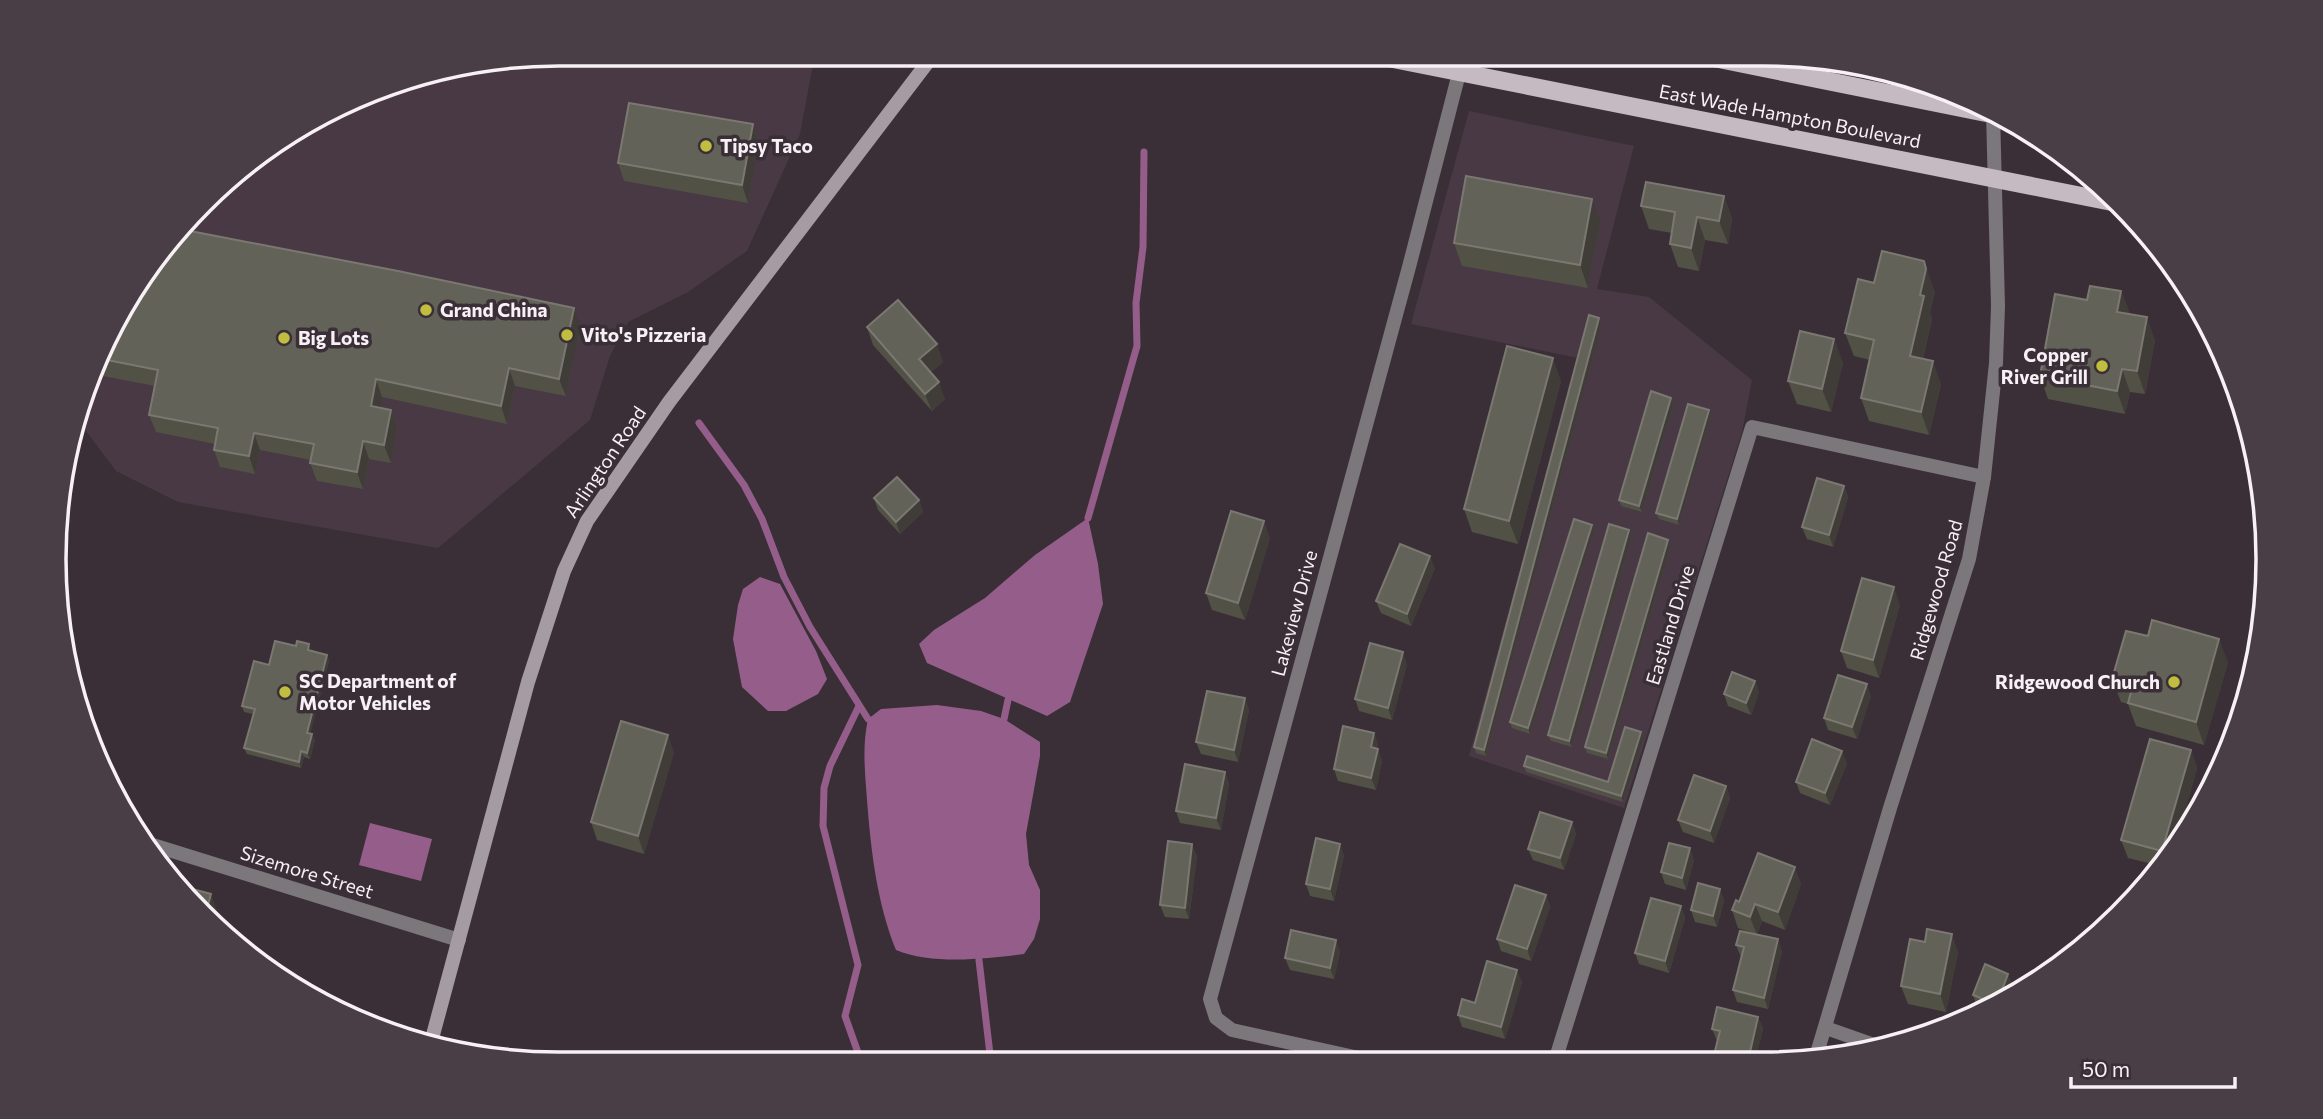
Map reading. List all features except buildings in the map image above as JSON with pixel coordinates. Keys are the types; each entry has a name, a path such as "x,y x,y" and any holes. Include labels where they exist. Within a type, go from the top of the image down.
{"main road":[{"name":"Arlington Road","path":"433,1036 545,626 569,558 587,521 673,396 925,66"},
{"name":"East Wade Hampton Boulevard","path":"1429,66 2100,200"},
{"path":"1754,66 1957,106"}],"street":[{"name":"Lakeview Drive","path":"1332,1052 1232,1030 1216,1018 1210,999 1461,66"},
{"name":"Ridgewood Road","path":"1819,1049 1894,795 1969,558 1984,477 1996,363 1996,125"},
{"name":"Eastland Drive","path":"1558,1052 1752,427 1984,477"},
{"name":"Sizemore Street","path":"159,847 459,940"},
{"path":"1826,1028 1865,1042"}],"shaded area":[{"path":"560,66 813,66 800,134 747,251 688,292 628,322 610,356 590,420 438,548 178,502 116,471 84,429 104,371 133,313 168,259 211,211 259,168 313,133 341,117 401,93 432,83 495,71"},
{"path":"1469,111 1634,146 1597,289 1649,297 1752,380 1742,432 1624,808 1469,756 1578,358 1411,324"},
{"path":"1088,518 1103,604 1070,702 1047,716 927,663 919,644 934,630 985,598 1035,555"},
{"path":"760,577 780,584 816,651 827,679 818,694 786,711 768,711 742,687 733,639 738,605 743,589"},
{"path":"937,705 981,711 1004,719 1040,742 1040,756 1026,834 1029,865 1040,890 1040,919 1034,939 1024,954 976,959 926,958 896,950 889,932 876,877 867,800 864,759 868,719 881,709"},
{"path":"370,823 432,839 421,881 359,865"}],"waterway":[{"path":"1088,518 1137,346 1136,303 1143,247 1144,152"},
{"path":"699,423 744,485 762,519 784,577 810,627 868,719"},
{"path":"1004,719 1008,700"},
{"path":"858,1052 845,1016 858,965 823,826 824,788 830,766 859,706"},
{"path":"979,960 990,1052"}],"place":[{"name":"Tipsy Taco","path":"706,146"},
{"name":"Grand China","path":"426,310"},
{"name":"Vito's Pizzeria","path":"567,335"},
{"name":"Big Lots","path":"284,338"},
{"name":"Copper River Grill","path":"2102,366"},
{"name":"Ridgewood Church","path":"2174,682"},
{"name":"SC Department of Motor Vehicles","path":"285,692"}]}
